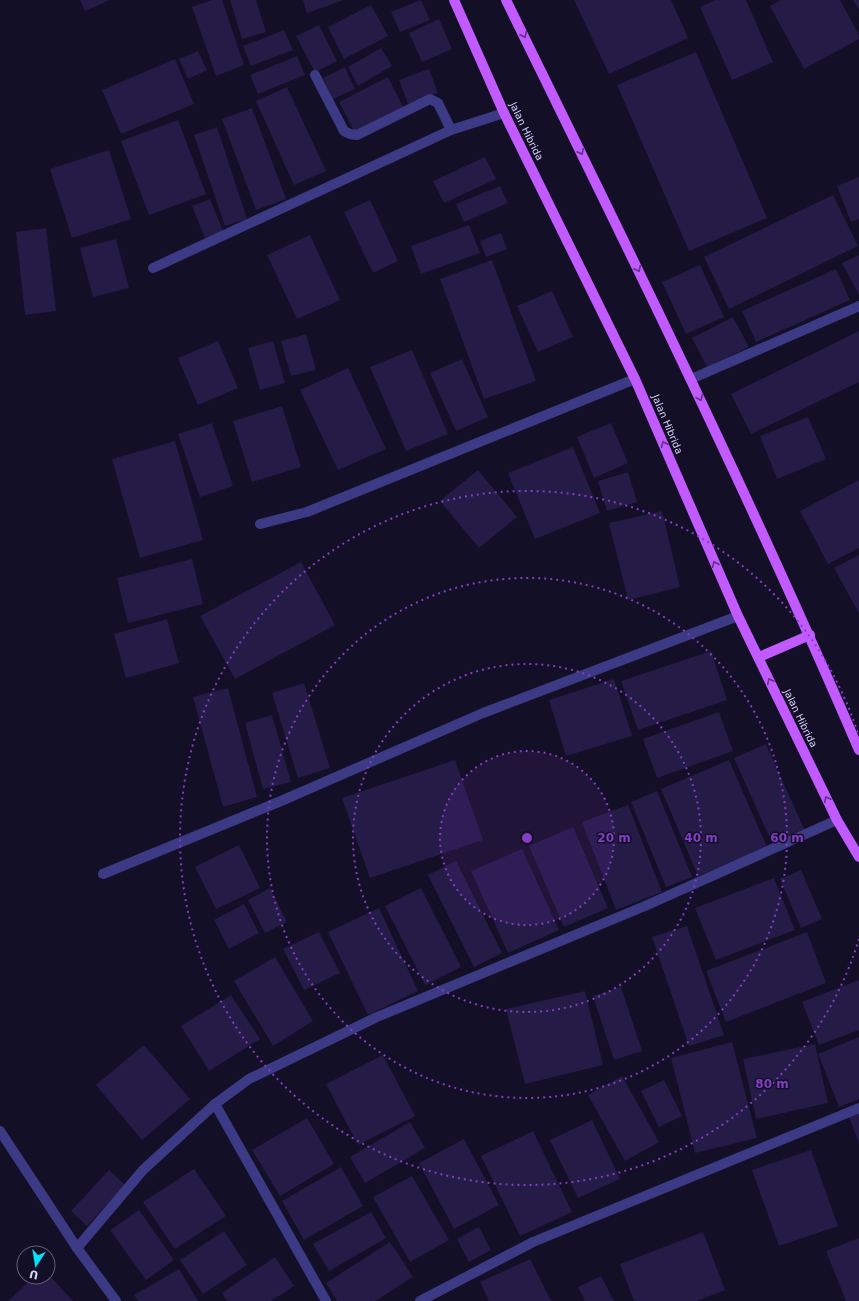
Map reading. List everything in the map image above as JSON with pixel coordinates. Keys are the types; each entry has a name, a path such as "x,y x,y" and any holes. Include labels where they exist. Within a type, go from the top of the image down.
{"main road":[{"name":"Jalan Hibrida","path":"454,0 504,113 635,378 738,616 837,820 859,857"},
{"path":"506,0 691,379 810,635 859,750"},
{"path":"759,657 810,635"}],"street":[{"path":"315,76 344,131 350,134 357,135 430,100 438,103 451,130"},
{"path":"153,268 451,130 504,113"},
{"path":"691,379 859,306"},
{"path":"260,524 307,512 635,378"},
{"path":"103,874 281,801 483,713 738,616"},
{"path":"77,1248 143,1170 215,1104 249,1079 377,1017 645,906 837,820"},
{"path":"215,1104 326,1301"},
{"path":"420,1301 534,1242 859,1108"},
{"path":"0,1131 77,1248 116,1301"}],"building":[{"path":"80,0 110,0 85,11"},
{"path":"212,0 222,0 244,65 216,76 192,7"},
{"path":"230,0 256,0 266,32 242,39"},
{"path":"303,0 344,0 307,13"},
{"path":"421,0 430,20 400,32 391,12"},
{"path":"574,0 671,0 688,38 609,74"},
{"path":"716,0 746,0 773,62 732,80 700,7"},
{"path":"781,0 840,0 859,35 859,39 804,69 770,6"},
{"path":"853,0 859,0 859,10"},
{"path":"371,5 388,36 344,59 328,27"},
{"path":"439,19 452,49 422,62 409,33"},
{"path":"319,25 337,61 315,72 296,36"},
{"path":"284,30 293,50 251,66 243,46"},
{"path":"381,48 392,66 358,86 348,67"},
{"path":"198,51 207,70 188,79 179,59"},
{"path":"696,52 767,218 689,251 617,85"},
{"path":"297,56 305,75 258,94 250,75"},
{"path":"175,59 194,104 121,134 102,90"},
{"path":"345,67 355,89 333,99 323,78"},
{"path":"429,69 438,93 408,104 399,80"},
{"path":"388,77 403,107 354,131 339,102"},
{"path":"287,87 326,171 294,185 256,101"},
{"path":"252,108 286,199 256,210 222,119"},
{"path":"178,120 206,194 149,215 121,141"},
{"path":"217,127 247,219 225,226 194,135"},
{"path":"109,150 131,219 72,238 50,169"},
{"path":"485,157 496,179 444,203 433,181"},
{"path":"859,177 859,219 851,222 837,186"},
{"path":"500,186 508,203 464,222 456,204"},
{"path":"833,195 858,246 729,309 704,257"},
{"path":"210,199 223,231 205,238 192,206"},
{"path":"370,200 398,261 373,273 344,212"},
{"path":"469,225 480,253 421,274 411,246"},
{"path":"46,228 56,311 25,315 16,232"},
{"path":"501,233 507,249 486,257 480,241"},
{"path":"310,235 340,300 297,319 267,255"},
{"path":"116,239 129,288 93,297 80,248"},
{"path":"859,255 859,295 842,263"},
{"path":"492,260 536,381 484,399 440,279"},
{"path":"700,265 724,317 686,334 662,282"},
{"path":"836,269 850,300 756,342 742,311"},
{"path":"552,291 573,337 538,352 517,306"},
{"path":"733,317 749,347 707,367 692,338"},
{"path":"859,331 859,382 751,434 731,394"},
{"path":"306,334 316,370 291,376 281,341"},
{"path":"218,341 238,388 198,405 178,358"},
{"path":"273,341 285,383 260,390 248,348"},
{"path":"412,350 448,434 406,451 370,367"},
{"path":"462,359 488,417 456,431 430,373"},
{"path":"348,368 386,449 338,470 300,390"},
{"path":"282,406 301,467 252,482 233,421"},
{"path":"808,417 826,459 777,479 760,436"},
{"path":"212,423 233,486 200,497 178,434"},
{"path":"611,423 628,463 594,478 577,437"},
{"path":"175,441 203,540 140,558 112,459"},
{"path":"573,447 600,513 535,539 508,473"},
{"path":"478,470 517,517 479,548 440,501"},
{"path":"628,472 637,502 607,511 598,481"},
{"path":"859,480 859,548 828,564 800,511"},
{"path":"662,511 680,587 628,600 609,523"},
{"path":"859,555 859,613 834,568"},
{"path":"192,559 203,604 128,623 117,578"},
{"path":"301,562 335,625 235,679 200,616"},
{"path":"167,619 179,663 126,678 114,634"},
{"path":"711,651 727,700 638,730 621,681"},
{"path":"614,679 632,736 566,756 549,700"},
{"path":"304,683 330,768 298,778 272,693"},
{"path":"228,688 257,797 223,807 193,697"},
{"path":"719,712 733,751 657,778 643,739"},
{"path":"272,715 291,782 263,789 245,723"},
{"path":"766,744 804,829 772,843 734,758"},
{"path":"455,760 483,840 370,878 342,798"},
{"path":"729,760 767,847 698,876 661,789"},
{"path":"657,791 692,877 666,887 631,802"},
{"path":"628,805 662,892 616,910 582,822"},
{"path":"573,827 608,908 564,927 529,846"},
{"path":"239,845 260,888 216,909 195,867"},
{"path":"522,849 559,930 508,953 471,871"},
{"path":"456,861 502,953 474,967 428,875"},
{"path":"801,870 822,919 801,928 780,879"},
{"path":"774,878 795,930 716,960 695,908"},
{"path":"270,888 287,922 265,933 248,900"},
{"path":"421,888 461,967 425,985 385,906"},
{"path":"244,904 259,933 229,949 214,920"},
{"path":"379,908 418,991 368,1015 328,932"},
{"path":"687,926 724,1035 689,1046 652,937"},
{"path":"319,932 340,973 304,990 283,949"},
{"path":"807,932 826,983 726,1022 706,971"},
{"path":"275,957 313,1021 273,1046 234,981"},
{"path":"859,980 859,1030 819,1045 802,1002"},
{"path":"621,987 642,1051 614,1060 593,996"},
{"path":"585,991 603,1065 525,1084 506,1009"},
{"path":"231,995 260,1039 209,1071 181,1026"},
{"path":"859,1037 859,1099 839,1107 818,1054"},
{"path":"732,1042 757,1138 695,1153 671,1058"},
{"path":"815,1044 828,1103 756,1119 743,1059"},
{"path":"144,1045 190,1099 142,1140 96,1085"},
{"path":"383,1055 415,1116 358,1145 326,1084"},
{"path":"622,1076 659,1142 625,1161 588,1095"},
{"path":"664,1080 682,1116 659,1127 641,1091"},
{"path":"859,1113 859,1143 849,1117"},
{"path":"307,1118 334,1164 280,1196 252,1150"},
{"path":"592,1120 620,1179 578,1198 550,1140"},
{"path":"410,1122 425,1148 365,1183 350,1157"},
{"path":"533,1131 572,1212 520,1236 481,1156"},
{"path":"464,1139 499,1205 454,1229 419,1163"},
{"path":"811,1150 838,1226 779,1246 752,1170"},
{"path":"341,1167 363,1206 304,1240 282,1201"},
{"path":"194,1169 226,1216 175,1249 143,1202"},
{"path":"109,1170 125,1185 87,1226 71,1211"},
{"path":"412,1176 449,1240 410,1262 373,1197"},
{"path":"139,1210 174,1260 146,1280 110,1230"},
{"path":"371,1212 386,1238 329,1271 313,1244"},
{"path":"479,1227 491,1250 469,1262 457,1239"},
{"path":"224,1231 247,1265 203,1294 180,1260"},
{"path":"703,1232 725,1290 697,1301 634,1301 620,1264"},
{"path":"859,1238 859,1301 846,1301 826,1251"},
{"path":"390,1242 413,1277 375,1301 337,1301 326,1283"},
{"path":"275,1257 294,1286 271,1301 227,1301 222,1293"},
{"path":"530,1259 551,1301 489,1301 480,1282"},
{"path":"179,1269 198,1301 138,1301 134,1295"},
{"path":"601,1276 614,1301 585,1301 578,1287"},
{"path":"56,1283 73,1301 8,1301 25,1285 56,1285"}]}
